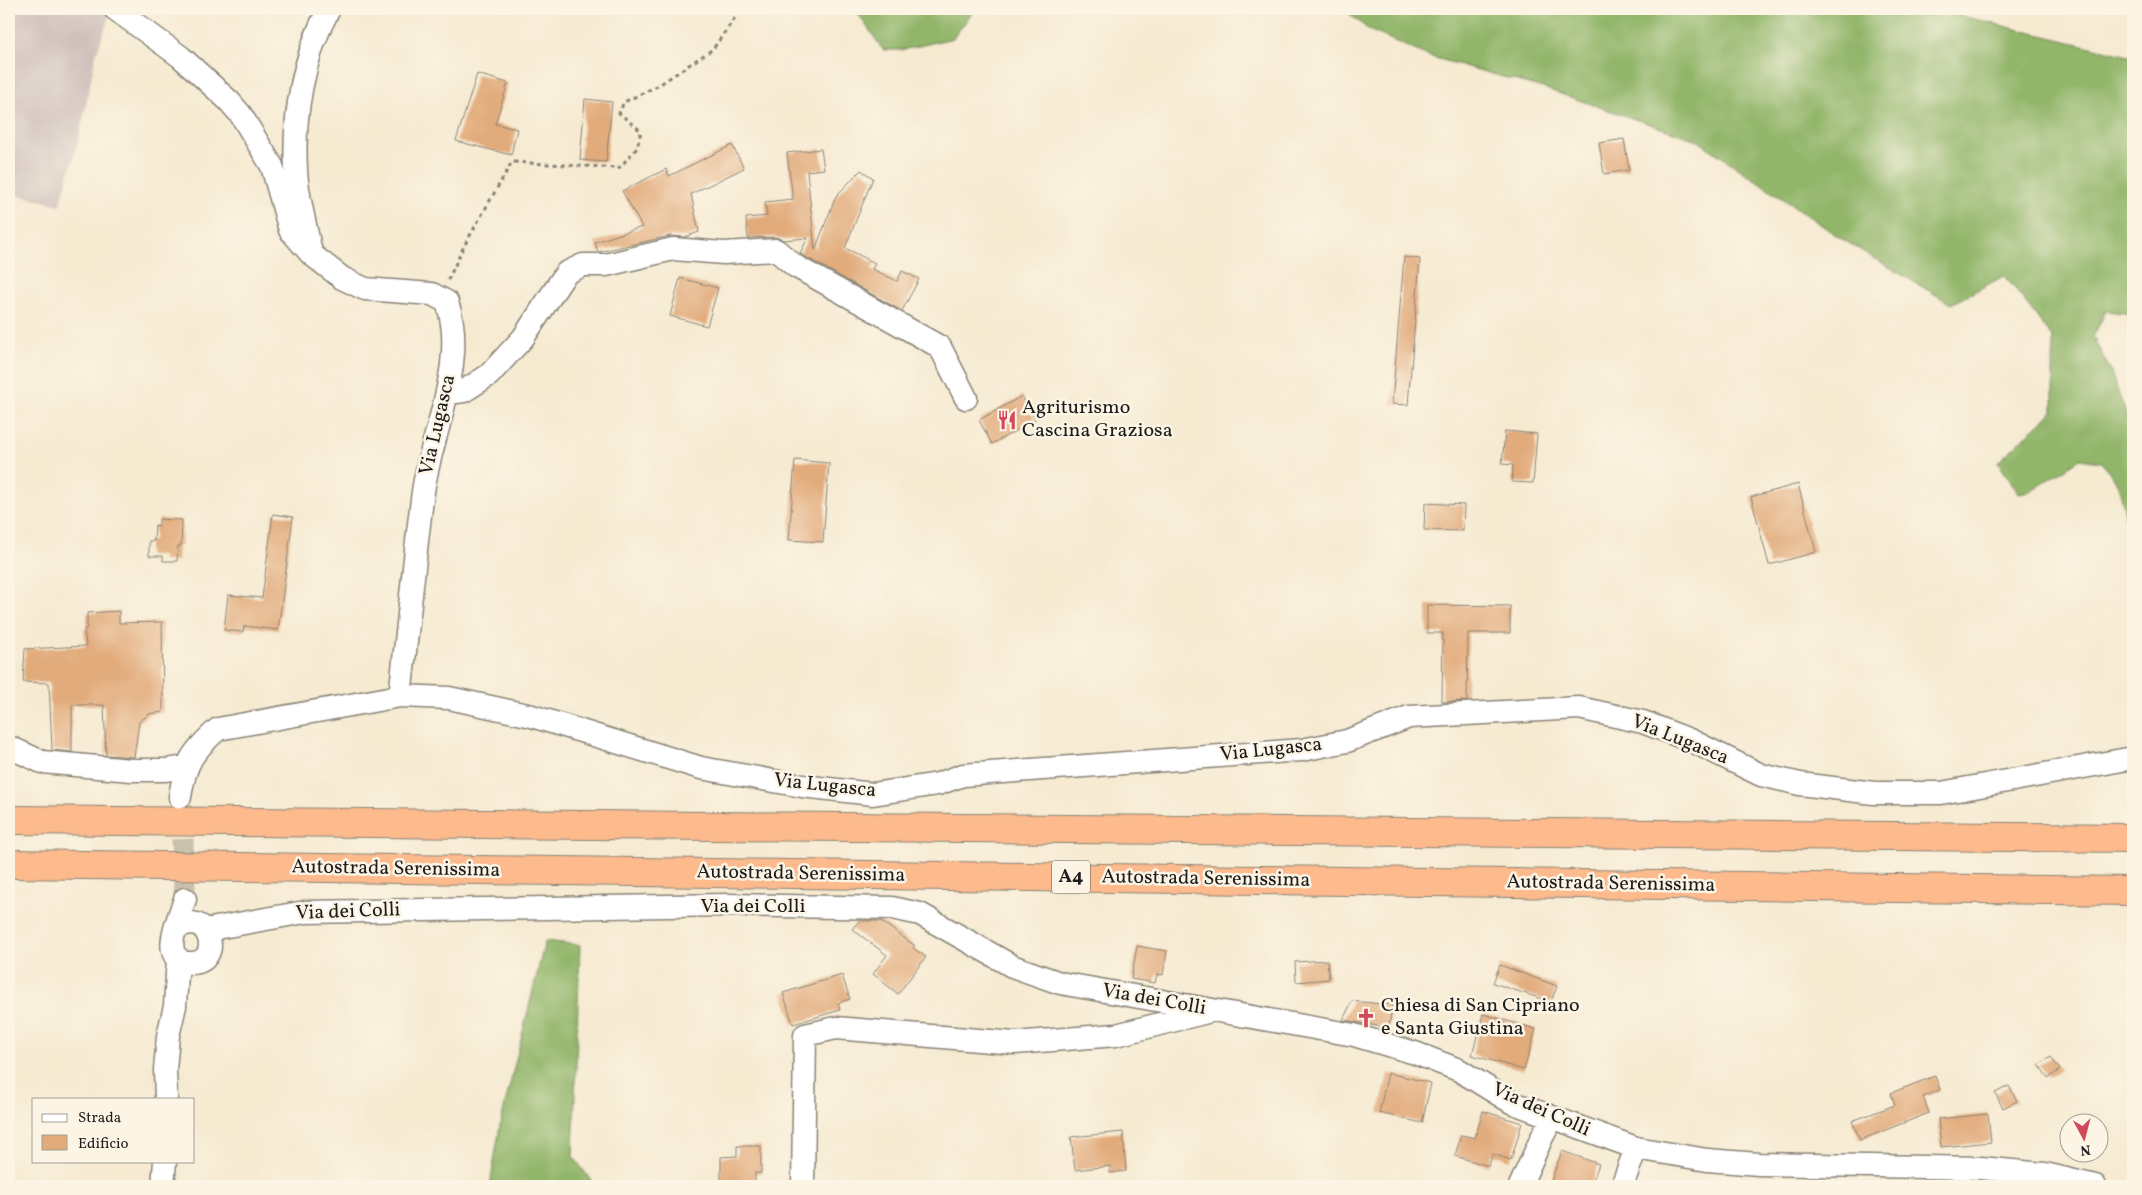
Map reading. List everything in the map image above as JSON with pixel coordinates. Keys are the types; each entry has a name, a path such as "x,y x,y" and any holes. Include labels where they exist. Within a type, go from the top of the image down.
{"highway":[{"path":"9,820 2133,838"},
{"name":"Autostrada Serenissima","path":"9,864 2133,891"}],"street":[{"path":"115,9 181,57 229,101 241,115 272,166 290,230 311,254 342,278 365,289 432,294 440,299"},
{"path":"311,254 296,171 296,133 308,59 321,24 329,9"},
{"path":"448,393 464,391 489,375 523,338 566,273 583,265 606,265 673,249 724,253 776,250 795,266 940,347 966,398"},
{"name":"Via Lugasca","path":"400,696 423,489 448,393 452,358 452,316 447,302 440,299"},
{"name":"Via Lugasca","path":"186,767 202,744 218,730 400,696 449,698 532,716 701,768 802,786 873,794 938,784 963,776 1302,750 1347,741 1409,717 1579,708 1643,722 1692,741 1760,775 1800,784 1874,793 1941,793 2133,758"},
{"path":"9,747 42,762 131,770 166,770 186,767 180,797"},
{"name":"Via dei Colli","path":"166,1098 165,1070 168,1036 193,942 246,923 305,912 727,905 892,908 920,914 1012,966 1060,983 1354,1035 1415,1054 1459,1070 1511,1102 1552,1119 1636,1148 1707,1160 1759,1164 1981,1168 2044,1174 2095,1186"},
{"path":"803,1186 805,1035 836,1028 1014,1043 1116,1035 1215,1010"},
{"path":"1520,1186 1552,1119"},
{"path":"1622,1186 1636,1148"},
{"path":"163,1186 165,1162"}],"path":[{"path":"440,299 464,246 512,162 620,168 637,148 641,131 619,113 624,102 659,85 713,49 741,9"}],"shaded area":[{"path":"9,9 112,9 96,54 80,134 60,205 9,193"}],"green space":[{"path":"855,9 975,9 953,38 902,50 883,50"},
{"path":"1343,9 1933,9 2133,57 2133,314 2106,311 2093,337 2110,370 2125,411 2133,441 2133,574 2121,495 2114,478 2101,462 2080,459 2030,491 2018,493 1998,462 2053,411 2053,339 2004,276 1951,304 1842,239 1697,140 1546,89 1428,56 1369,30"},
{"path":"545,941 580,945 573,1156 595,1186 490,1186 500,1125"}],"building":[{"path":"477,74 508,83 495,124 517,129 511,155 456,141"},
{"path":"585,99 612,102 606,162 580,160"},
{"path":"1624,139 1629,170 1604,174 1599,143"},
{"path":"732,145 744,168 691,194 699,232 685,237 670,236 598,252 595,242 642,227 622,191 666,169 669,176"},
{"path":"821,149 824,169 807,171 815,250 836,196 861,170 873,178 845,248 875,263 872,269 897,281 902,271 919,279 902,311 802,255 800,253 808,238 784,240 775,237 748,238 746,218 767,216 765,202 793,199 787,153"},
{"path":"1404,257 1420,259 1408,405 1392,404"},
{"path":"680,278 718,288 707,326 670,316"},
{"name":"Agriturismo Cascina Graziosa","path":"1022,396 1035,420 992,444 979,420"},
{"path":"1505,431 1537,434 1533,483 1512,482 1513,465 1502,464"},
{"path":"795,460 829,463 823,542 789,540"},
{"path":"1798,484 1816,552 1769,565 1751,497"},
{"path":"1425,503 1464,505 1463,531 1424,530"},
{"path":"273,514 293,517 278,630 244,626 243,632 224,630 228,595 262,598"},
{"path":"159,519 182,520 181,546 178,546 177,561 163,561 163,556 149,556 149,541 154,541 155,525 159,526"},
{"path":"1427,605 1510,606 1510,633 1468,633 1467,701 1442,702 1443,633 1427,633"},
{"path":"119,611 119,623 162,622 163,712 149,714 139,722 134,757 106,755 104,705 72,705 72,752 52,750 49,683 23,682 25,649 86,646 84,629 87,628 87,613"},
{"path":"859,921 881,921 915,946 913,948 926,957 898,994 873,974 887,955 852,929"},
{"path":"1137,946 1167,951 1163,975 1157,974 1155,983 1131,979"},
{"path":"1327,960 1329,979 1296,982 1295,962"},
{"path":"1500,965 1557,986 1551,1002 1493,983"},
{"path":"842,975 850,999 838,1003 840,1010 793,1024 783,993"},
{"name":"Chiesa di San Cipriano e Santa Giustina","path":"1352,1001 1392,1005 1389,1028 1343,1020"},
{"path":"1483,1014 1536,1029 1524,1070 1472,1055"},
{"path":"2051,1057 2060,1070 2048,1078 2039,1065"},
{"path":"1388,1073 1431,1083 1422,1123 1379,1113"},
{"path":"1935,1076 1940,1090 1923,1097 1929,1113 1860,1140 1852,1121 1895,1105 1891,1093"},
{"path":"2009,1086 2017,1101 2003,1108 1995,1093"},
{"path":"1483,1111 1522,1123 1511,1160 1492,1154 1489,1166 1455,1156 1461,1135 1475,1138"},
{"path":"1988,1114 1991,1142 1941,1147 1938,1119"},
{"path":"1123,1132 1126,1171 1110,1173 1110,1166 1075,1170 1071,1137"},
{"path":"737,1146 761,1146 761,1173 755,1173 755,1186 721,1186 721,1157 737,1156"},
{"path":"1562,1151 1599,1164 1591,1186 1549,1186"}],"tunnel":[{"path":"181,806 185,899"}],"place":[{"name":"Agriturismo Cascina Graziosa","path":"1007,420"},
{"name":"Chiesa di San Cipriano e Santa Giustina","path":"1366,1018"}]}
